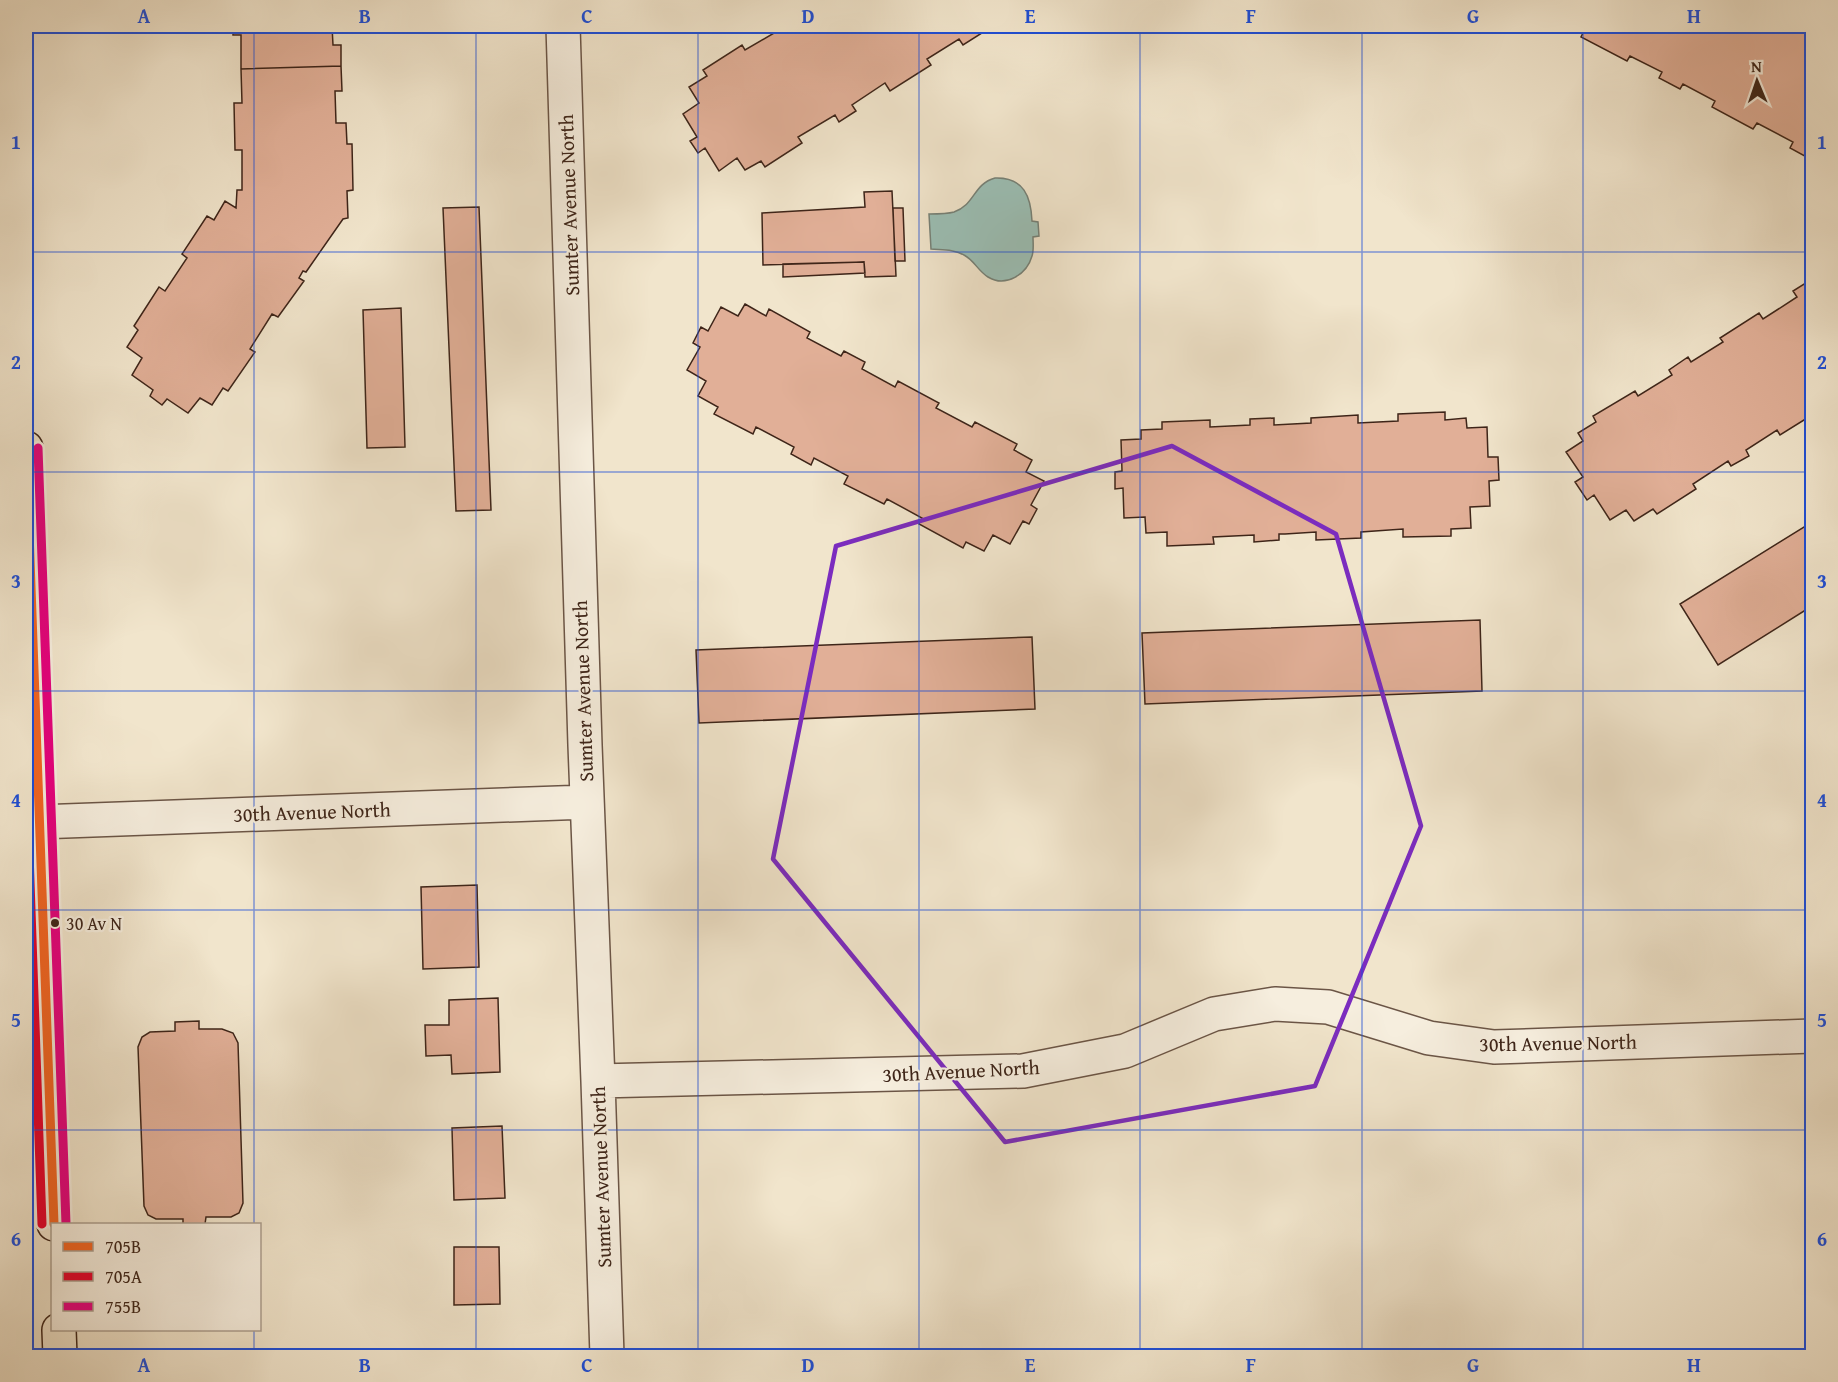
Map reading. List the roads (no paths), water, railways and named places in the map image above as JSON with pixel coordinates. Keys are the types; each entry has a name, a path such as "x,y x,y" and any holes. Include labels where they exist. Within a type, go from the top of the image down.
{"main road":[{"path":"26,448 38,822 37,1114 54,1223"},
{"path":"59,1331 60,1356"}],"street":[{"name":"Sumter Avenue North","path":"563,26 586,802 607,1356"},
{"name":"30th Avenue North","path":"38,822 586,802"},
{"name":"30th Avenue North","path":"598,1082 1023,1071 1125,1052 1215,1014 1275,1004 1328,1007 1429,1038 1494,1047 1812,1036"}],"water":[{"path":"995,178 1013,181 1024,190 1030,204 1032,221 1038,222 1039,236 1033,237 1033,254 1026,268 1015,277 1002,281 988,277 971,260 960,253 931,249 929,214 948,213 961,209 982,185"}],"place":[{"name":"30 Av N","path":"55,923"}]}
